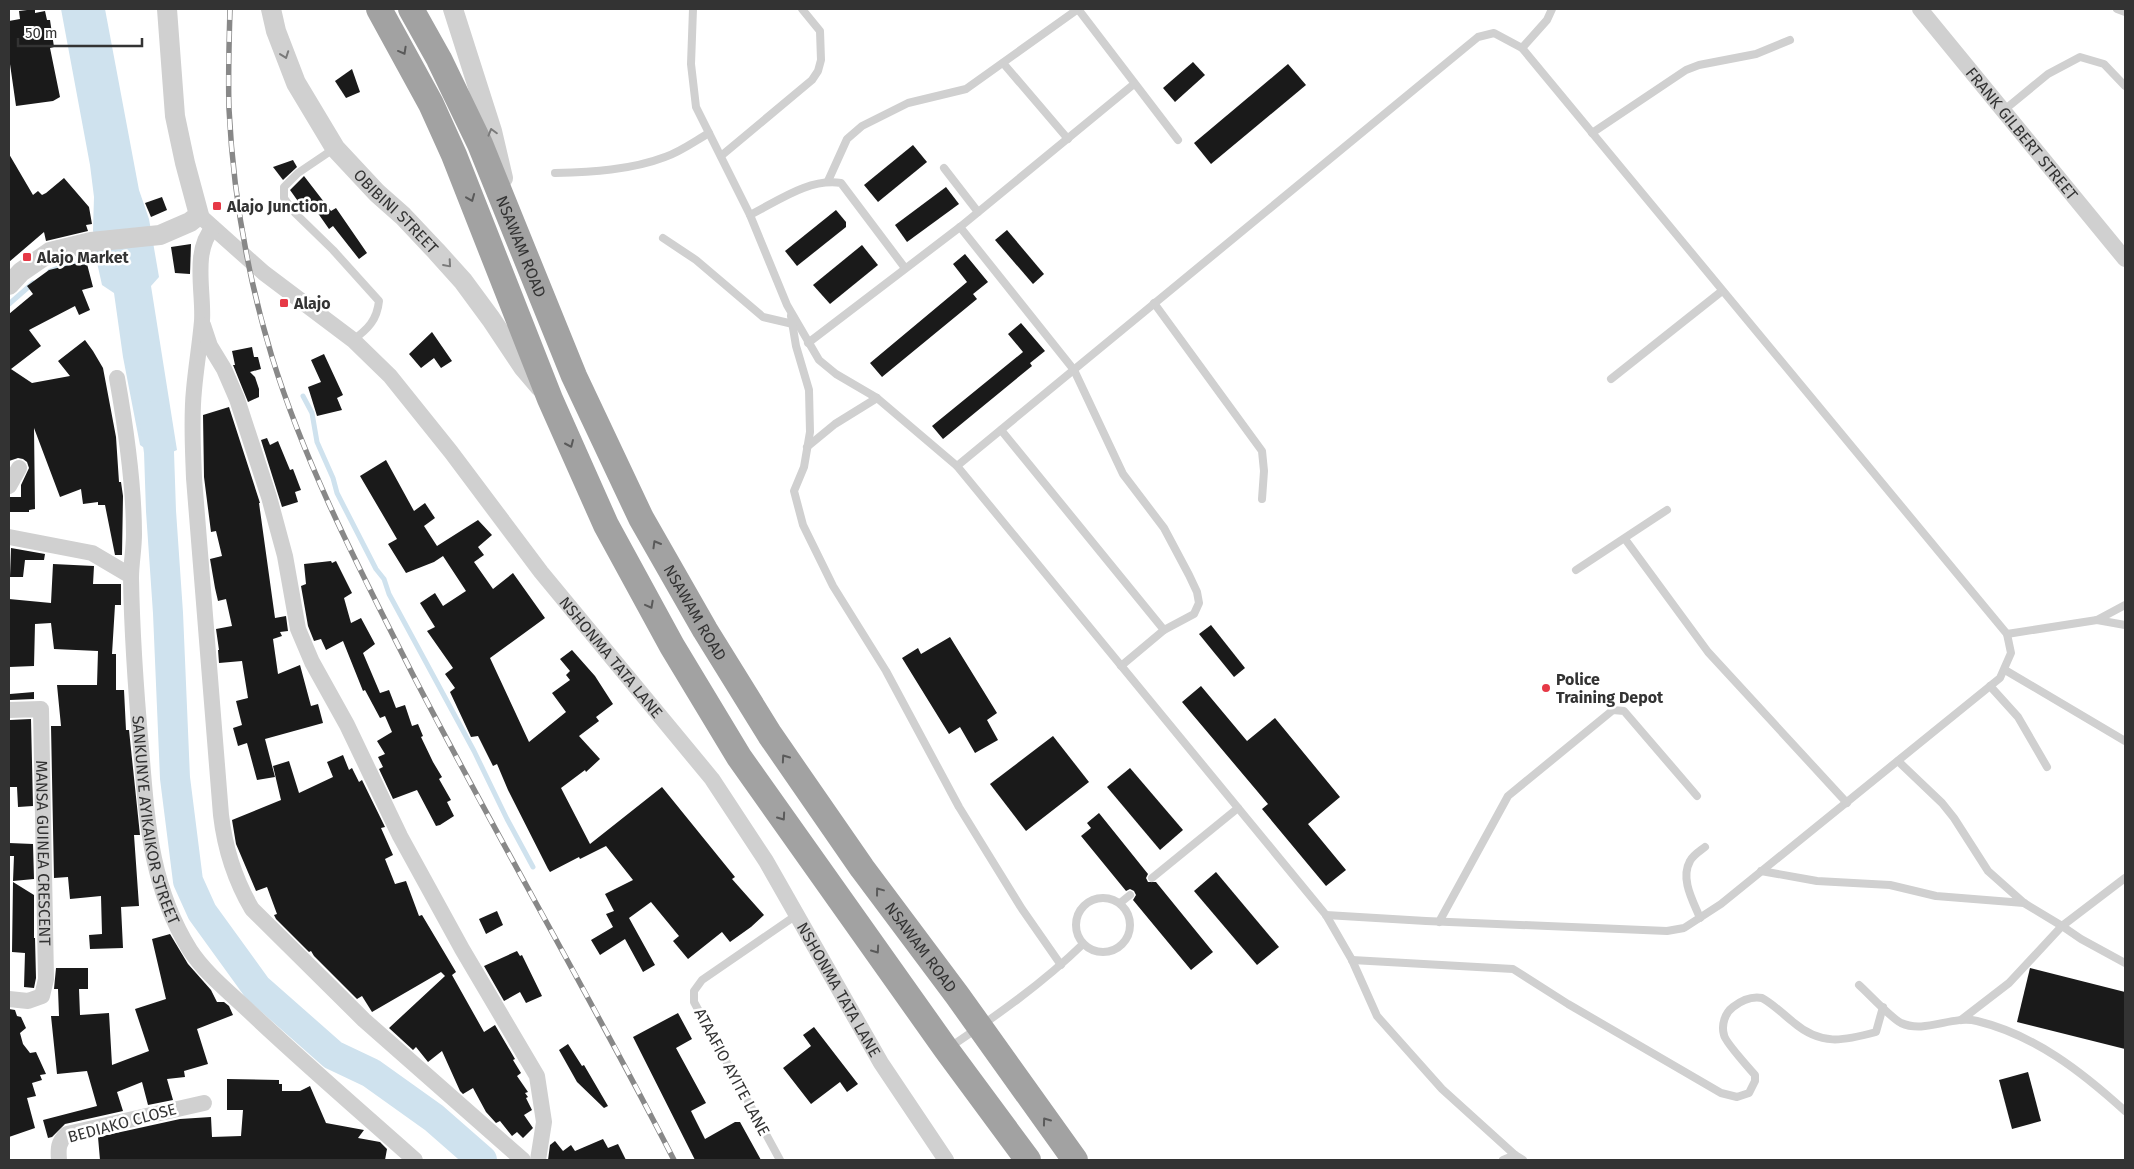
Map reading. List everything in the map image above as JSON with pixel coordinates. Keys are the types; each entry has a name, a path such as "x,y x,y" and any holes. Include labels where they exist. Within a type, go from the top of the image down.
{"highway":[{"name":"NSAWAM ROAD","path":"379,9 431,104 454,155 550,399 606,525 687,672 739,757 946,1049 1028,1160"},
{"name":"NSAWAM ROAD","path":"411,9 439,59 480,144 578,385 641,518 705,630 770,736 862,868 980,1027 1075,1160"}],"street":[{"path":"167,9 174,116 208,234 202,250 202,320 192,428 194,478 224,839 233,868 252,909 364,1020 523,1160"},
{"name":"OBIBINI STREET","path":"271,9 276,31 296,83 335,148 377,193 403,216 463,281 523,367 550,399"},
{"path":"452,9 492,131 516,230"},
{"name":"FRANK GILBERT STREET","path":"1920,9 2125,259"},
{"path":"9,286 21,272 50,252 91,242 160,235 190,222 206,222"},
{"name":"NSHONMA TATA LANE","path":"206,222 270,278 353,340 390,376 451,452 541,572 712,779 766,860 881,1063 946,1160"},
{"path":"202,320 210,346 224,369 237,399 269,497 284,556 298,630 312,662 347,725 400,836 462,949 537,1076 544,1122 538,1160"},
{"name":"SANKUNYE AYIKAIKOR STREET","path":"117,378 126,433 130,476 134,533 131,576 135,678 150,843 159,882 171,914 191,951 209,972 275,1035 415,1160"},
{"path":"9,486 20,468"},
{"path":"9,536 92,553 131,576"},
{"name":"MANSA GUINEA CRESCENT","path":"9,710 41,709 46,979 42,996 28,1001 9,999"},
{"name":"BEDIAKO CLOSE","path":"59,1160 58,1148 61,1140 67,1134 204,1103"}],"lane":[{"path":"693,9 691,21 691,64 696,107 750,215 788,305 808,344 819,360 830,370 877,398 957,466 1326,915 1352,960 1377,1016 1442,1089 1515,1155 1523,1160"},
{"path":"721,156 812,80 818,71 821,60 820,30 802,9"},
{"path":"828,181 847,139 862,126 908,103 966,89 1078,9 1178,140"},
{"path":"1522,48 1547,20 1552,9"},
{"path":"2117,9 2125,12"},
{"path":"957,466 1478,37 1494,33 1522,48 2007,634 2011,653 2000,678 1721,904 1684,928 1667,931 1439,922 1326,915"},
{"path":"1592,134 1686,70 1700,65 1756,54 1790,40"},
{"path":"2004,111 2048,74 2080,57 2104,64 2125,86"},
{"path":"1003,63 1068,138"},
{"path":"808,344 960,227 1134,84"},
{"path":"556,173 592,172 634,166 667,157 709,133"},
{"path":"335,148 298,172 284,186 284,198 295,213 333,250 379,301 378,313 369,329 353,340"},
{"path":"944,168 978,212"},
{"path":"750,215 815,183 841,182 905,268"},
{"path":"960,227 1074,370 1123,474 1164,528 1197,592 1199,603 1194,614 1164,630 1121,666"},
{"path":"663,238 696,260 764,316 792,324"},
{"path":"1611,380 1722,291"},
{"path":"1154,303 1262,451 1264,472 1262,499"},
{"path":"788,305 796,346 809,390 810,432 804,467 794,491 803,525 833,586 886,671 959,807 1022,909 1062,965"},
{"path":"807,447 835,424 877,398"},
{"path":"1001,430 1164,630"},
{"path":"1576,570 1666,510"},
{"path":"1625,539 1708,652 1847,803"},
{"path":"2007,634 2096,620 2125,605"},
{"path":"2096,620 2125,625"},
{"path":"2005,670 2125,741"},
{"path":"1990,686 2018,717 2047,767"},
{"path":"1439,922 1508,796 1613,710 1624,711 1697,796"},
{"path":"1898,761 1942,803 1954,818 1988,871 2024,903 2081,939 2125,963"},
{"path":"1152,878 1238,808"},
{"path":"1700,918 1688,888 1686,873 1690,860 1705,847"},
{"path":"1761,871 1817,881 1890,884 1936,896 2024,903"},
{"path":"1961,1020 2009,983 2062,926 2125,878"},
{"path":"1120,903 1130,895"},
{"path":"1098,897 1110,898 1120,903 1129,915 1130,930 1124,943 1111,951 1096,952 1083,944 1076,934 1075,922 1078,911 1086,902 1098,897"},
{"name":"ATAAFIO AYITE LANE","path":"780,1160 694,1002 694,991 702,980 798,914"},
{"path":"946,1049 980,1027 1062,965 1083,944"},
{"path":"1352,960 1513,968 1667,1063 1721,1093 1737,1097 1749,1093 1755,1081 1755,1075 1724,1036 1724,1020 1730,1009 1740,1001 1754,997 1762,998 1802,1030 1825,1040 1850,1039 1876,1032 1883,1007"},
{"path":"1859,985 1900,1023 1915,1026 1961,1020 1976,1021 2034,1042 2087,1077 2125,1111"},
{"path":"1503,1160 1515,1155"}],"water":[{"path":"61,9 105,9 139,190 149,219 159,277 151,286 177,450 159,458 140,445 123,357 114,293 102,285 96,258 93,230 94,197 90,165"}],"building":[{"path":"35,9 35,13 45,11 47,20 50,20 54,47 50,48 60,97 53,101 16,106 9,57 9,21 20,19 19,11"},
{"path":"1193,62 1205,75 1175,102 1163,88"},
{"path":"1288,64 1306,85 1211,164 1194,143"},
{"path":"352,69 360,92 346,98 335,81"},
{"path":"913,145 927,162 878,202 864,185"},
{"path":"9,154 33,195 38,191 42,195 46,193 64,178 89,207 92,224 86,225 88,231 46,241 44,232 9,262"},
{"path":"293,160 297,167 283,180 273,167"},
{"path":"304,176 331,211 336,208 367,253 359,259 333,226 329,229 308,199 300,204 290,190"},
{"path":"946,187 959,204 907,242 895,225"},
{"path":"162,197 167,210 151,217 145,203"},
{"path":"836,210 846,222 846,227 797,266 785,251"},
{"path":"1007,230 1044,274 1033,284 995,240"},
{"path":"191,244 190,274 175,273 171,247"},
{"path":"862,245 878,265 830,304 813,285"},
{"path":"965,254 988,282 973,294 977,299 882,377 870,363 967,282 953,264"},
{"path":"78,263 79,265 87,264 93,287 82,290 90,310 79,315 75,306 29,330 41,346 11,369 32,383 70,376 58,361 85,340 93,351 103,368 116,437 119,482 121,482 123,496 122,555 115,555 105,505 98,505 98,502 83,504 81,489 60,497 34,428 35,509 29,510 29,512 9,512 9,497 21,497 21,485 29,468 27,462 23,459 18,458 9,461 9,314 33,294 27,286 49,270"},
{"path":"1021,323 1045,351 1030,363 1032,366 943,439 932,426 1023,352 1008,334"},
{"path":"432,332 452,361 441,368 434,358 421,368 409,354"},
{"path":"252,347 254,357 258,357 261,369 250,372 255,377 259,389 259,397 248,402 233,365 235,365 232,351"},
{"path":"324,354 343,395 337,398 342,410 317,416 308,387 321,382 311,360"},
{"path":"229,407 260,503 275,618 286,616 288,631 280,632 282,636 273,639 278,674 300,665 311,706 318,704 323,723 265,739 275,777 257,780 247,743 238,746 233,728 242,725 236,701 248,698 242,661 219,663 216,629 232,626 226,599 218,601 210,559 222,556 216,531 211,532 204,477 203,415"},
{"path":"267,438 270,445 278,441 290,470 293,469 301,490 295,492 298,502 282,507 261,440"},
{"path":"386,460 414,511 425,503 435,518 424,526 437,546 478,520 492,535 478,547 484,555 474,562 493,589 513,573 545,618 490,658 529,742 566,712 552,693 570,680 566,675 570,671 560,659 572,650 595,676 613,704 596,717 599,721 579,736 600,759 586,772 585,770 561,788 590,844 662,787 735,877 732,879 764,915 751,927 730,942 722,932 688,959 673,941 679,936 651,902 629,918 655,965 643,972 625,939 600,955 591,940 613,927 606,914 614,911 605,894 633,880 606,846 550,872 548,869 497,764 493,766 478,736 471,737 450,692 455,688 445,674 453,668 427,631 435,627 420,603 435,593 443,606 466,591 443,556 434,562 406,573 388,544 397,539 360,476"},
{"path":"11,548 45,554 44,560 25,560 23,577 10,577"},
{"path":"331,561 332,563 336,561 352,593 344,598 351,623 361,618 375,644 363,653 380,693 389,690 396,708 405,705 412,726 418,724 423,736 421,737 442,777 439,779 451,800 447,802 454,816 440,825 436,826 417,790 393,799 379,769 383,767 378,757 385,754 377,741 392,732 385,716 380,718 365,690 363,691 343,641 326,650 321,639 314,641 308,626 301,586 306,584 304,564"},
{"path":"53,564 94,566 93,584 121,584 121,605 115,605 112,654 116,654 116,690 124,690 126,730 129,730 140,835 134,835 139,906 121,907 123,948 90,949 89,935 102,934 101,896 70,899 68,877 54,878 51,726 61,726 57,685 97,685 98,651 54,649 51,623 35,624 34,666 9,667 9,599 51,603"},
{"path":"1211,625 1245,668 1234,677 1199,634"},
{"path":"950,637 997,713 987,720 998,740 975,753 960,727 949,734 902,658 918,648 921,654"},
{"path":"1201,686 1247,741 1275,718 1340,797 1308,824 1346,870 1326,886 1262,809 1268,804 1182,702"},
{"path":"34,692 34,699 10,700 10,694"},
{"path":"31,719 33,806 18,807 17,787 9,787 10,720"},
{"path":"1053,736 1089,782 1026,831 990,784"},
{"path":"343,755 349,770 352,768 359,782 362,780 385,827 381,828 393,855 385,859 395,884 406,881 419,916 422,915 456,972 452,975 484,1032 495,1025 515,1059 513,1060 521,1073 517,1076 528,1092 525,1093 528,1097 526,1098 532,1110 524,1115 533,1128 523,1138 517,1132 512,1136 500,1121 496,1123 486,1112 473,1088 463,1094 460,1091 442,1051 428,1062 416,1047 413,1050 389,1028 445,976 441,972 372,1012 362,996 357,999 311,951 309,952 276,919 274,915 277,914 267,887 256,891 236,844 232,820 281,800 273,766 289,761 299,793 333,777 327,762"},
{"path":"1130,768 1183,830 1160,850 1107,787"},
{"path":"1099,813 1148,874 1146,878 1148,882 1156,882 1213,952 1191,970 1133,900 1136,895 1134,891 1130,889 1126,891 1081,836 1091,828 1087,823"},
{"path":"9,843 33,844 34,879 13,881 14,856 9,856"},
{"path":"1216,872 1279,947 1257,965 1194,891"},
{"path":"13,882 34,895 36,978 34,988 24,987 25,953 12,952"},
{"path":"497,911 503,925 486,934 479,919"},
{"path":"170,934 188,964 211,990 217,1002 224,1002 229,1006 233,1015 197,1029 208,1064 184,1071 185,1077 167,1079 173,1100 148,1105 142,1082 117,1092 123,1111 65,1124 52,1137 48,1138 43,1120 97,1106 87,1071 57,1074 51,1016 59,1016 58,989 54,989 56,968 88,968 88,989 79,989 80,1015 109,1013 112,1065 149,1051 135,1009 166,999 152,939"},
{"path":"517,951 520,956 522,955 542,996 526,1003 520,992 504,1001 484,966"},
{"path":"2030,968 2125,992 2125,1049 2017,1022"},
{"path":"9,1009 15,1010 17,1016 21,1017 26,1028 20,1033 23,1044 30,1053 36,1052 46,1074 40,1075 42,1080 32,1083 36,1096 27,1098 35,1128 9,1137"},
{"path":"678,1013 692,1039 676,1048 706,1103 691,1111 705,1139 735,1122 740,1122 761,1160 695,1160 633,1037"},
{"path":"814,1027 858,1084 847,1092 840,1082 811,1104 783,1068 811,1046 803,1035"},
{"path":"568,1044 582,1066 584,1065 608,1106 604,1108 577,1082 559,1050"},
{"path":"2028,1072 2041,1121 2012,1129 1999,1080"},
{"path":"227,1079 279,1080 279,1084 282,1084 282,1091 300,1091 310,1086 326,1123 364,1130 358,1138 380,1142 387,1149 385,1160 100,1160 98,1137 180,1119 211,1117 212,1137 241,1136 243,1110 227,1110"},
{"path":"603,1139 608,1148 618,1144 626,1160 548,1160 550,1145 555,1141 563,1151 571,1145 575,1151"}],"waterway":[{"path":"50,271 69,264 102,260"},
{"path":"9,304 33,283"},
{"path":"303,396 312,413 317,442 333,478 337,493 376,569 384,579 389,594 474,751 533,867"},
{"path":"154,416 159,452 175,778 188,881 202,912 257,988 333,1055 371,1073 434,1118 482,1160"}],"railway":[{"path":"230,9 229,109 234,172 243,235 263,327 301,438 335,518 412,673 674,1160"}],"place":[{"name":"Alajo Junction","path":"217,206"},
{"name":"Alajo Market","path":"27,257"},
{"name":"Alajo","path":"284,303"},
{"name":"Police Training Depot","path":"1546,688"}]}
